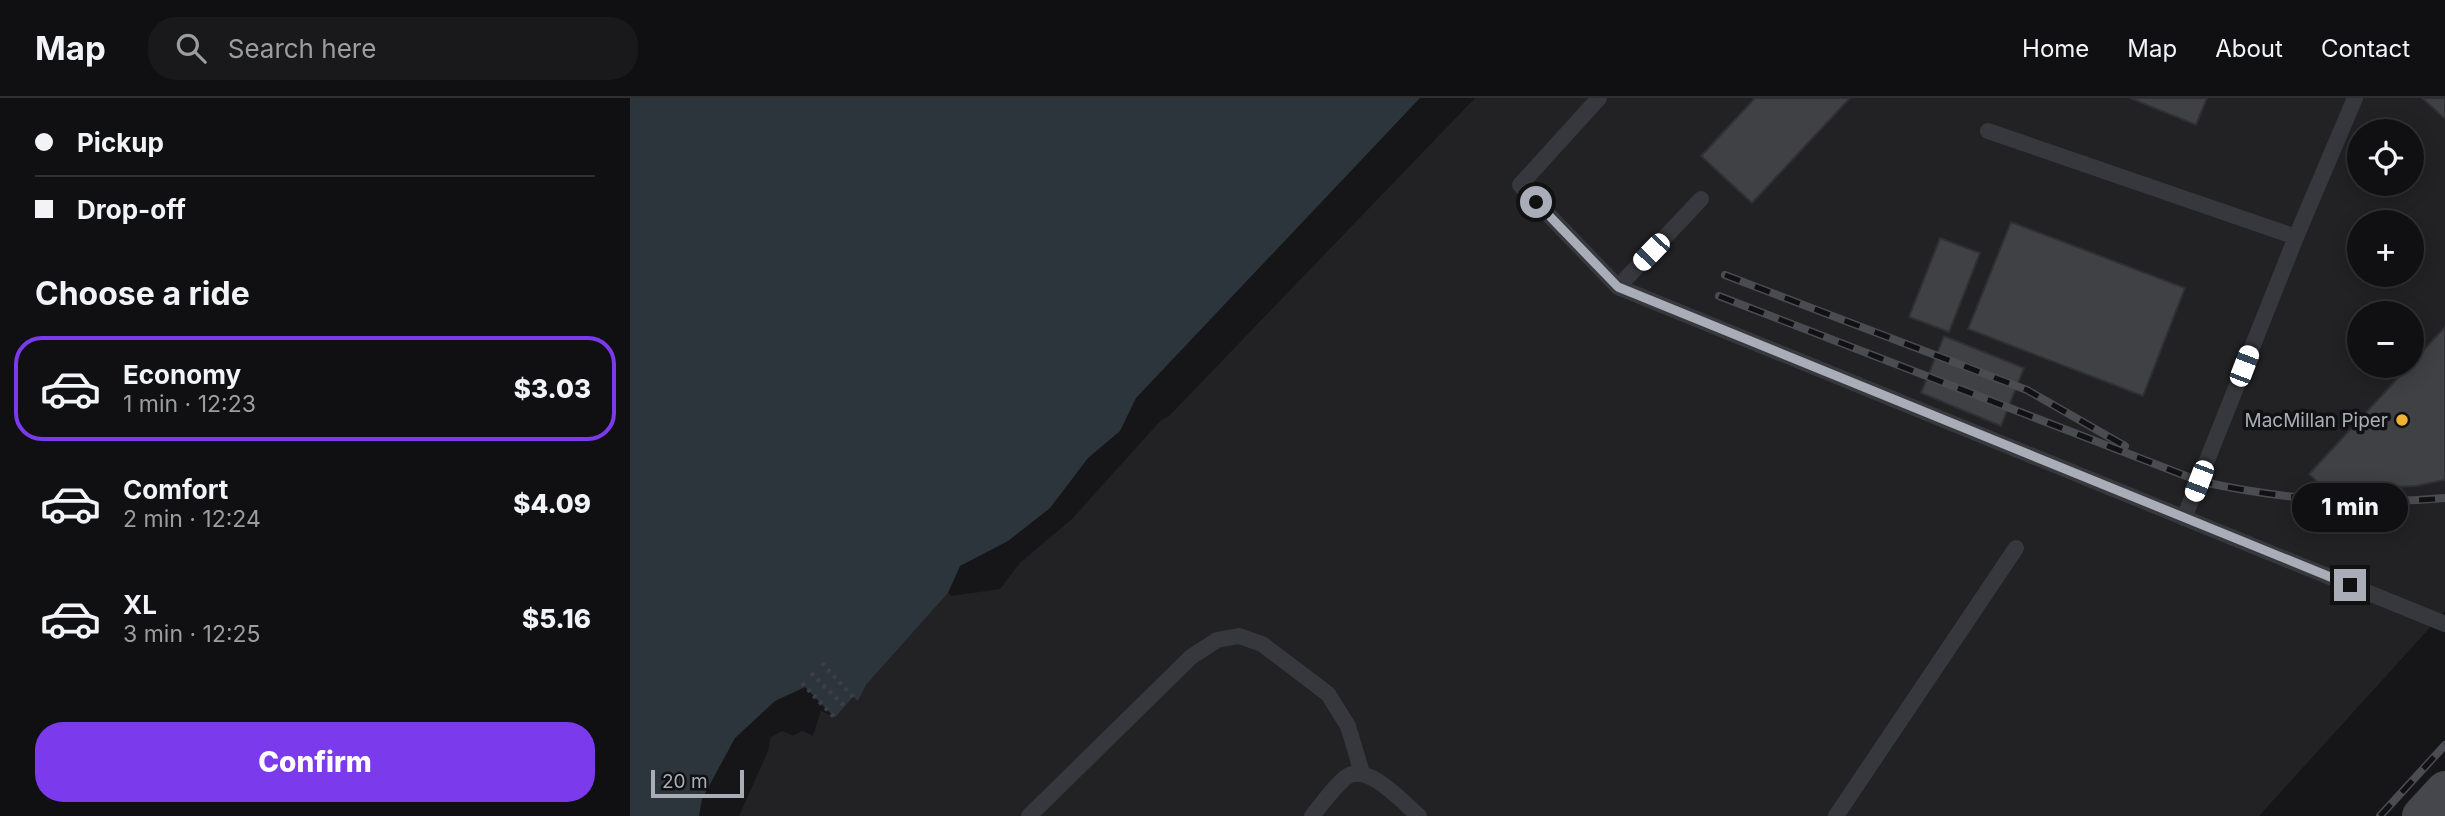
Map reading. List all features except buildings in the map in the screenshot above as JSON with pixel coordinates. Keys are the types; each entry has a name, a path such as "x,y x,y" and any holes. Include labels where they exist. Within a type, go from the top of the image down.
{"street":[{"path":"2421,816 2445,790"}],"lane":[{"path":"1599,98 1520,185 1618,287 2445,624"},
{"path":"2185,518 2296,237 2355,98"},
{"path":"1988,131 2296,237"},
{"path":"1618,287 1701,199"},
{"path":"1836,816 2016,548"},
{"path":"1029,816 1191,657 1216,640 1239,636 1262,644 1328,694 1348,726 1362,773"},
{"path":"1312,816 1347,776 1362,773 1377,780 1419,816"}],"path":[{"path":"822,663 853,697"},
{"path":"811,673 845,706"},
{"path":"802,683 835,718"}],"shaded area":[{"path":"630,98 1471,98 1172,407 1072,519 1020,563 1002,586 948,593 866,685 858,701 853,697 835,718 820,711 813,736 802,731 793,736 782,731 771,737 768,751 736,816 630,816"},
{"path":"1470,98 2445,98 2445,611 2259,816 736,816 768,751 771,737 820,711 835,718 853,697 858,701 866,685 948,593 1002,585 1020,563 1072,519 1172,407"}],"pier":[{"path":"1420,98 1475,98 1169,416 1161,420 1072,519 1020,563 1000,589 951,596 948,593 960,566 1008,541 1050,508 1088,458 1120,431 1136,398"},
{"path":"805,687 835,718 821,711 813,736 802,731 793,736 782,731 771,737 768,751 739,816 699,816 702,799 735,738 775,701"}],"railway":[{"path":"1725,275 2027,390 2125,446"},
{"path":"1719,296 2199,481 2321,499 2383,501 2445,498"},
{"path":"2380,816 2445,745"}],"place":[{"name":"MacMillan Piper","path":"2402,420"}],"route":[{"path":"1536,202 1618,287 2350,585"}]}
